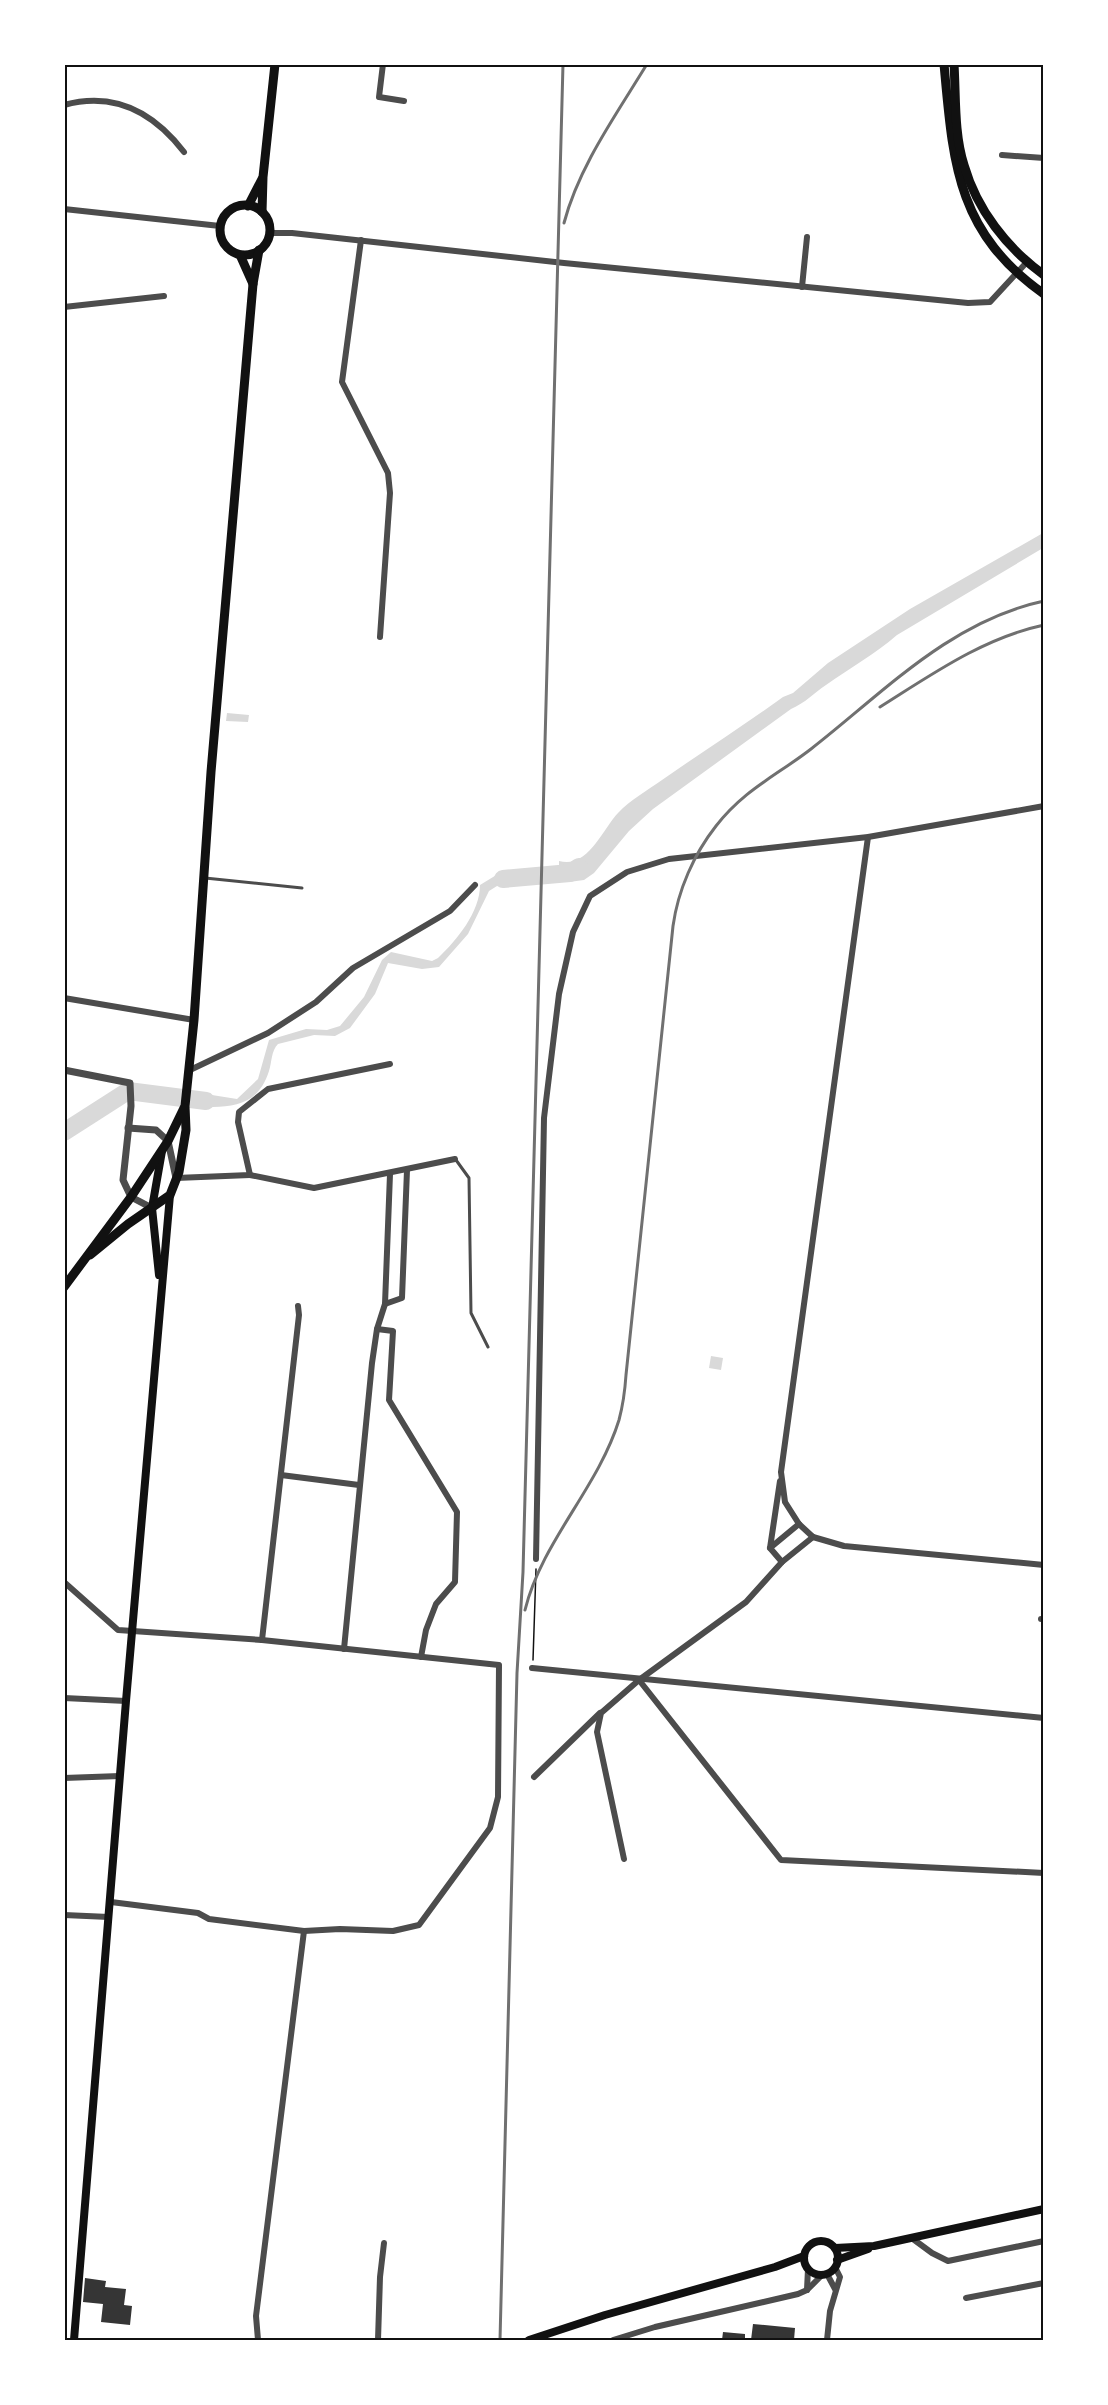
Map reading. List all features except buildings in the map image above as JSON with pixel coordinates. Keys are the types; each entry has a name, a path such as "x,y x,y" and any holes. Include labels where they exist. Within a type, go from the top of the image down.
{"main road":[{"path":"262,212 248,206 240,206 227,213 220,226 222,241 226,247 240,255 253,254 264,246 270,233 269,225 262,212 263,177 275,64"},
{"path":"944,64 950,134 961,184 978,227 993,249 1017,274 1044,294"},
{"path":"954,64 963,165 974,192 1005,240 1026,263 1044,276"},
{"path":"248,206 263,177"},
{"path":"74,2340 161,1295 170,1195 186,1130 185,1106 194,1020 203,878 253,284 259,250"},
{"path":"240,255 253,284"},
{"path":"64,1287 131,1197 168,1141 185,1106"},
{"path":"161,1295 152,1208 162,1150"},
{"path":"90,1255 128,1224 170,1195"},
{"path":"807,2267 804,2256 809,2246 820,2241 835,2248 874,2246 1044,2209"},
{"path":"775,2267 807,2267 824,2274 836,2264 874,2246"},
{"path":"835,2248 836,2264"},
{"path":"529,2340 605,2314 775,2267 804,2256"}],"street":[{"path":"383,64 379,97 404,101"},
{"path":"64,105 78,101 108,101 138,110 168,131 184,152"},
{"path":"1002,155 1044,158"},
{"path":"64,209 220,226"},
{"path":"270,233 292,232 968,303 990,302 1026,263"},
{"path":"802,287 807,237"},
{"path":"361,240 342,382 388,473 390,493 380,637"},
{"path":"64,307 164,296"},
{"path":"536,1559 544,1118 558,994 573,932 590,896 627,872 669,859 868,837 1044,806"},
{"path":"782,1562 770,1548 868,837"},
{"path":"190,1070 268,1033 316,1002 353,968 450,911 475,885"},
{"path":"64,998 194,1020"},
{"path":"250,1175 238,1122 239,1112 268,1089 390,1064"},
{"path":"64,1070 130,1083 131,1106 123,1180 131,1197 152,1208"},
{"path":"128,1128 156,1130 168,1141 176,1178 250,1175 314,1188 455,1159"},
{"path":"385,1304 402,1298 407,1170"},
{"path":"344,1649 359,1485 377,1329 385,1304 390,1174"},
{"path":"262,1640 299,1315 298,1306"},
{"path":"377,1329 393,1331 389,1400 457,1512 455,1582 436,1604 426,1630 420,1657"},
{"path":"781,1472 785,1502 799,1524 813,1537 844,1546 1044,1565"},
{"path":"281,1475 359,1485"},
{"path":"770,1548 799,1524"},
{"path":"534,1777 639,1680 746,1602 782,1562 813,1537"},
{"path":"64,1582 118,1630 262,1640 499,1665 498,1797 490,1828 419,1925 393,1931 340,1929 304,1931 210,1919 198,1913 111,1902"},
{"path":"532,1668 1044,1718"},
{"path":"639,1680 781,1860 1044,1873"},
{"path":"64,1698 126,1701"},
{"path":"601,1713 597,1732 624,1859"},
{"path":"64,1778 120,1776"},
{"path":"64,1915 109,1917"},
{"path":"258,2340 256,2316 304,1931"},
{"path":"913,2239 948,2261 1044,2241"},
{"path":"378,2340 380,2277 384,2243"},
{"path":"827,2340 830,2311 840,2277 836,2264"},
{"path":"807,2267 807,2290"},
{"path":"613,2340 655,2327 807,2290 824,2274 834,2284 836,2292"},
{"path":"966,2298 1044,2283"}],"lane":[{"path":"203,878 302,888"},
{"path":"455,1159 469,1178 471,1313 488,1347"}],"path":[{"path":"532,1668 536,1559"}],"shaded area":[{"path":"1043,533 1043,548 897,635 653,809 629,831 594,873 584,880 553,881 559,871 559,861 569,862 586,854 618,813 639,795 783,697 793,693 828,663 910,609"},
{"path":"227,713 249,715 248,722 226,721"},
{"path":"528,872 528,878 505,886 497,886 489,891 468,934 439,967 422,969 388,963 375,994 350,1028 335,1036 314,1035 278,1044 264,1084 248,1100 227,1106 191,1106 193,1092 237,1099 258,1079 269,1040 306,1029 327,1030 340,1026 364,997 382,960 391,952 432,961 438,958 453,943 472,915 480,885 498,874"},
{"path":"138,1084 171,1091 169,1102 138,1098"},
{"path":"124,1090 123,1099 120,1098 65,1135 65,1130 78,1121 79,1117 115,1092"},
{"path":"711,1356 723,1358 721,1370 709,1368"}],"waterway":[{"path":"503,879 570,873 579,867"},
{"path":"64,1132 128,1091 206,1101"}],"railway":[{"path":"500,2340 563,64"},
{"path":"564,223 589,161 647,64"},
{"path":"525,1610 544,1561 598,1469 619,1420 625,1386 673,926 683,886 694,860 716,826 738,802 811,749 919,661 978,625 1010,611 1044,601"},
{"path":"880,707 938,670 979,648 1044,625"}]}
